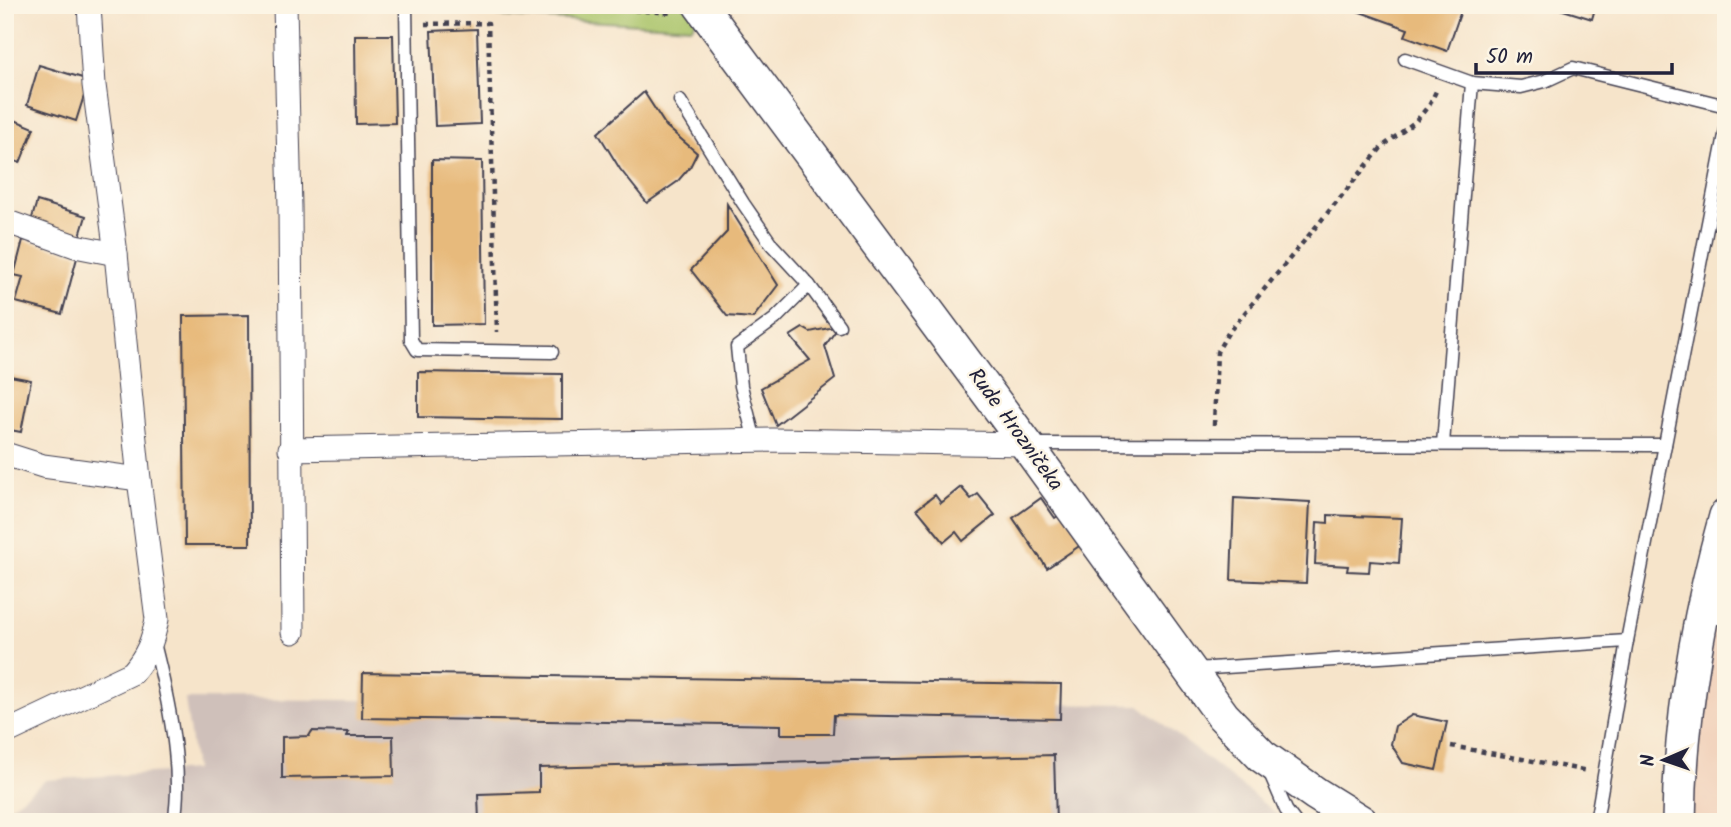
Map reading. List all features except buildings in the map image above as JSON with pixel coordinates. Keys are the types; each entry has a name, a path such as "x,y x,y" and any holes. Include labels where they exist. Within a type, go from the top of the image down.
{"street":[{"path":"9,729 132,673 144,659 153,640 156,619 116,254 94,85 89,5"},
{"path":"285,5 290,207 293,632"},
{"name":"Rude Hrozničeka","path":"690,9 1026,444 1223,716 1262,756 1361,822"},
{"path":"5,221 75,246 116,254"},
{"path":"290,449 755,441 1026,444"},
{"path":"5,454 43,466 139,479"},
{"path":"1679,822 1689,680 1714,618 1708,578 1726,516"}],"lane":[{"path":"406,5 411,341 417,350 552,352"},
{"path":"1405,59 1472,83 1521,87 1545,81 1573,68 1726,106"},
{"path":"1443,444 1472,83"},
{"path":"680,101 764,235 808,285 839,326"},
{"path":"1597,822 1627,641 1726,130"},
{"path":"755,441 741,386 737,346 775,318 808,285"},
{"path":"1026,444 1665,445"},
{"path":"153,640 164,684 172,737 177,786 174,822"},
{"path":"1191,670 1627,641"},
{"path":"1262,756 1286,810 1295,822"}],"path":[{"path":"565,5 690,9"},
{"path":"406,25 488,23 497,351"},
{"path":"1213,444 1217,352 1228,333 1382,147 1416,121 1430,104 1445,74"},
{"path":"1451,746 1606,775"}],"shaded area":[{"path":"1702,618 1726,618 1726,822 1679,822"},
{"path":"185,699 1139,705 1287,822 5,822 5,811 46,780 195,770"}],"green space":[{"path":"494,5 700,5 702,8 692,27 498,16"}]}
